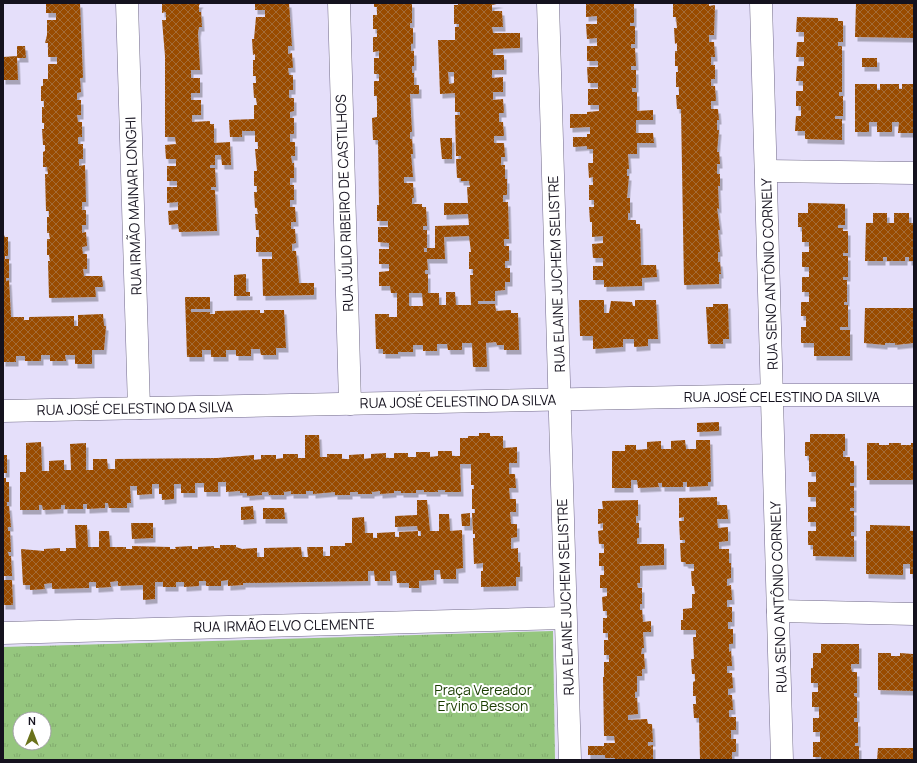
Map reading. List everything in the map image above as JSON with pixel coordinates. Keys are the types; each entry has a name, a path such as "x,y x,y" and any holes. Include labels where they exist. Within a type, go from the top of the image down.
{"street":[{"name":"RUA IRMÃO MAINAR LONGHI","path":"127,3 139,408"},
{"name":"RUA JÚLIO RIBEIRO DE CASTILHOS","path":"339,3 350,404"},
{"name":"RUA ELAINE JUCHEM SELISTRE","path":"548,3 570,760"},
{"name":"RUA SENO ANTÔNIO CORNELY","path":"761,3 782,760"},
{"path":"766,171 914,173"},
{"name":"RUA JOSÉ CELESTINO DA SILVA","path":"3,411 772,395 914,395"},
{"path":"778,611 914,614"},
{"name":"RUA IRMÃO ELVO CLEMENTE","path":"3,633 566,618"}],"green space":[{"name":"Praça Vereador Ervino Besson","path":"553,631 555,760 3,760 3,647"}],"building":[{"path":"46,3 80,3 83,78 80,78 81,92 77,93 77,100 81,100 81,115 77,115 78,122 82,122 82,137 78,137 78,144 83,144 83,159 79,159 79,166 85,165 86,202 82,202 82,210 86,210 86,225 82,225 82,233 86,232 87,246 82,247 83,254 87,254 87,269 83,269 84,276 102,276 103,287 95,287 96,297 49,298 48,261 50,261 49,255 47,255 47,239 50,239 49,233 47,233 47,217 49,217 49,211 46,211 45,174 48,174 47,167 43,167 43,152 45,151 45,145 43,145 42,129 44,129 44,123 42,123 42,107 44,107 44,101 41,101 41,86 43,86 43,79 48,79 48,64 57,64 57,57 48,57 48,43 45,43 47,35 47,20 56,20 56,13 46,13"},
{"path":"162,3 201,3 199,5 199,12 201,12 202,27 199,27 198,33 200,70 191,70 191,78 200,78 200,93 191,93 191,100 201,100 201,115 192,115 192,122 210,121 210,124 214,124 214,143 230,142 231,165 222,165 221,155 215,155 215,165 210,165 210,168 215,168 216,187 211,187 211,190 215,190 217,231 179,232 178,224 169,225 168,211 178,210 178,202 167,203 167,187 177,187 177,181 167,181 167,166 176,166 176,159 166,159 165,145 176,144 175,137 165,137 165,56 162,20 166,20 166,12 162,13"},
{"path":"255,3 289,3 292,46 288,46 288,54 292,53 293,68 288,68 289,75 293,75 293,90 289,90 289,98 294,98 294,111 290,112 290,118 294,118 294,134 290,134 290,142 295,142 295,156 291,156 292,163 294,163 294,178 290,178 290,185 294,185 294,200 290,200 290,207 295,207 296,222 291,222 291,229 295,229 296,243 292,244 292,251 296,251 299,283 314,283 314,295 263,296 262,259 272,259 272,252 256,252 256,237 259,237 259,230 256,230 255,214 258,214 257,208 255,208 254,192 257,192 257,186 254,186 254,171 257,171 255,149 258,149 258,142 255,142 255,131 242,131 242,137 230,137 229,120 254,119 254,105 257,105 256,98 254,98 253,83 256,83 256,76 253,76 253,60 255,60 255,54 253,55 252,39 254,39 256,17 265,17 265,10 255,10"},
{"path":"374,3 412,3 412,23 410,23 410,28 413,28 413,44 411,44 411,51 414,51 414,66 412,66 412,73 414,73 414,85 419,85 419,94 410,94 412,132 410,132 410,139 412,139 413,154 411,154 413,177 404,177 404,183 413,183 414,198 412,198 412,204 422,204 422,207 426,207 427,226 423,226 423,230 427,230 427,248 435,248 435,226 469,225 468,214 444,215 444,203 468,203 467,187 470,187 469,181 461,181 461,178 457,178 456,159 461,159 461,156 456,156 455,115 460,115 460,112 455,112 455,93 440,94 438,40 455,40 455,27 459,27 459,24 454,24 454,5 458,5 458,3 501,3 492,5 492,11 502,11 503,27 492,27 493,33 520,33 520,48 493,49 493,55 504,55 504,70 492,70 492,78 503,77 503,92 493,92 493,100 503,99 504,113 499,113 499,122 503,122 504,136 494,136 494,143 504,143 505,157 501,157 501,165 505,165 505,179 507,179 507,195 503,195 503,202 508,202 509,239 504,239 504,246 509,246 509,261 505,261 505,268 510,268 510,282 505,282 505,290 495,291 495,301 478,301 478,304 495,304 496,311 511,310 511,313 518,313 519,350 504,350 504,345 497,345 496,342 486,343 487,367 473,367 472,343 462,343 462,350 448,350 447,344 437,344 437,351 423,351 423,345 413,345 413,352 398,352 398,354 383,354 383,349 376,349 375,314 389,314 389,317 397,317 397,293 391,293 390,286 379,286 379,272 389,271 389,264 379,264 379,249 389,249 389,243 378,242 378,227 388,227 388,221 377,221 377,205 379,205 378,140 373,140 372,118 377,117 377,96 374,96 374,81 379,81 379,74 374,74 374,58 379,58 379,51 373,52 373,37 377,37 377,29 373,29 373,15 377,15 377,7 374,7","holes":["448,72 454,72 454,83 449,84","469,236 471,252 469,252 469,269 473,269 473,275 470,275 471,305 456,305 455,292 446,292 446,305 439,305 439,293 428,293 428,274 425,274 425,270 428,270 427,259 445,259 444,237","424,248 427,248 427,252 424,252","409,293 422,293 423,306 409,306"]},
{"path":"586,3 634,4 634,23 630,23 630,26 635,26 635,44 631,44 631,48 635,48 636,66 631,66 631,70 636,70 636,88 632,88 632,92 637,92 637,111 653,110 653,120 636,120 636,133 653,133 654,143 637,143 637,154 628,154 629,169 627,169 627,176 629,176 627,198 630,198 630,213 628,213 628,220 636,220 636,224 640,224 641,265 656,265 657,277 642,278 642,286 604,287 604,280 593,280 593,266 603,266 603,258 593,258 592,244 603,243 603,236 592,237 592,222 590,222 589,207 594,207 594,200 589,200 589,185 593,185 593,177 589,178 588,163 593,163 593,149 587,149 587,146 573,147 573,137 587,137 587,134 590,134 590,127 570,128 570,114 587,114 587,112 599,111 599,105 588,105 588,89 598,89 598,83 588,83 587,67 598,67 598,61 587,61 587,46 597,46 597,38 587,39 586,24 597,24 597,16 586,17"},
{"path":"673,3 709,3 709,6 715,5 714,35 709,35 709,42 714,42 715,57 711,57 711,65 715,65 715,79 711,79 711,86 715,86 716,101 711,101 711,109 718,109 719,120 717,120 717,130 719,130 717,152 719,152 720,164 717,164 717,174 720,174 720,186 718,186 719,209 717,208 720,230 718,230 720,252 718,252 718,262 720,262 721,274 719,274 719,284 684,285 681,109 677,109 676,95 679,95 679,87 676,87 676,72 678,72 678,66 675,66 675,51 677,51 677,43 675,44 674,28 677,28 676,17 673,17"},
{"path":"856,3 914,3 914,38 855,37"},
{"path":"797,17 838,18 838,21 843,21 843,42 838,42 838,46 842,46 842,92 839,92 839,96 843,96 843,116 835,116 835,119 842,119 842,140 805,139 805,131 795,131 796,116 801,116 801,106 796,106 796,91 803,91 803,81 796,81 797,66 804,66 804,57 796,57 797,42 804,42 804,32 796,32"},
{"path":"17,46 25,46 26,58 17,58 18,80 3,80 3,57 17,56"},
{"path":"862,58 877,58 877,67 862,67"},
{"path":"855,84 877,84 877,90 880,90 880,84 899,84 899,89 902,89 902,84 914,84 914,133 898,133 899,122 892,122 892,132 877,132 877,122 869,122 869,132 855,132"},
{"path":"440,138 452,138 452,159 442,159"},
{"path":"808,203 845,204 845,225 838,225 838,228 843,228 843,231 848,231 848,253 843,253 843,256 848,256 848,277 843,277 843,280 847,280 847,302 844,302 844,305 848,305 848,327 840,327 840,330 850,330 850,356 814,356 814,343 801,343 801,327 806,327 806,316 801,316 801,302 809,302 809,292 802,292 802,277 809,277 809,267 802,267 802,252 809,252 809,242 802,242 802,227 798,227 798,213 808,213"},
{"path":"873,213 887,213 887,223 894,223 894,213 909,213 909,223 914,223 914,261 909,261 909,257 905,257 905,261 887,261 887,257 883,257 883,261 865,261 866,223 873,223"},
{"path":"3,233 5,237 8,237 8,256 5,256 5,259 9,259 9,278 6,278 6,281 9,280 11,317 24,317 24,320 29,320 29,317 74,316 74,326 78,326 78,315 103,314 104,326 106,326 104,350 92,350 92,364 75,364 75,355 65,355 66,361 50,361 50,355 41,355 41,361 25,361 25,356 16,356 16,362 3,362"},
{"path":"246,274 246,292 250,292 250,296 234,296 234,275"},
{"path":"185,297 210,297 210,309 191,309 191,312 210,312 210,314 215,314 215,311 260,310 260,313 264,313 264,310 284,310 286,348 276,348 276,355 261,355 260,349 251,349 251,356 236,356 236,350 226,350 226,357 211,357 211,350 202,350 202,357 187,357"},
{"path":"579,300 604,300 604,313 609,313 611,301 632,302 633,306 635,306 635,300 656,300 658,339 648,339 648,346 634,347 634,339 623,339 623,347 593,349 593,336 580,336"},
{"path":"713,304 728,304 729,339 723,339 723,344 708,344 706,307 713,307"},
{"path":"865,308 914,308 914,343 895,345 895,343 885,343 885,345 864,343"},
{"path":"719,422 719,431 697,432 697,423"},
{"path":"479,433 490,433 490,436 503,436 503,448 517,447 517,463 509,463 509,474 515,474 516,488 509,488 510,499 516,499 516,512 510,512 511,524 517,524 517,537 511,538 511,549 518,548 518,562 520,562 520,577 516,577 516,586 481,587 481,571 483,571 483,563 474,564 473,538 475,538 475,534 473,534 472,513 475,513 475,509 472,509 472,489 474,489 474,485 471,485 471,464 460,464 461,492 445,492 445,490 438,490 438,492 424,492 424,490 416,490 416,493 401,493 401,491 394,491 394,493 380,494 380,491 372,492 372,494 358,494 358,492 350,492 350,495 335,495 335,492 313,494 313,491 306,491 306,494 291,494 291,491 284,492 284,495 269,495 268,492 262,492 262,495 247,496 247,493 240,493 240,491 226,492 226,482 218,482 218,492 204,492 204,483 195,483 195,493 181,493 181,484 174,484 174,499 162,500 162,494 159,494 159,484 152,484 152,494 137,495 137,486 130,486 131,503 127,503 127,508 109,508 108,503 105,503 105,508 87,509 87,504 83,504 83,509 65,509 65,505 61,505 61,509 43,510 42,505 39,505 39,510 20,510 20,472 26,472 26,443 41,442 42,471 49,471 49,461 64,460 64,470 71,470 70,444 86,443 86,470 93,470 93,459 107,459 108,469 115,469 115,459 217,458 254,455 254,460 261,459 261,455 276,455 276,459 283,458 283,454 298,454 298,458 305,458 305,435 319,435 320,457 327,457 327,454 342,454 342,459 349,459 349,455 364,454 364,459 371,458 371,454 386,453 386,458 394,458 394,453 408,453 408,457 416,457 416,452 430,452 430,457 438,456 438,451 452,451 452,456 460,456 460,438 479,436"},
{"path":"810,434 845,434 845,451 843,451 843,457 850,457 850,461 854,461 854,483 850,483 850,486 854,486 854,508 850,508 850,511 854,511 854,532 851,532 851,536 854,536 854,557 813,556 813,545 808,545 808,531 816,531 816,522 808,522 808,507 816,507 816,497 808,497 808,482 816,482 816,472 809,472 809,456 805,456 805,442 810,442"},
{"path":"685,440 686,449 696,449 696,440 710,440 711,482 708,482 708,486 687,487 687,482 683,482 683,487 662,487 662,483 658,483 659,487 638,488 637,480 631,480 631,488 612,488 612,451 625,451 625,445 636,445 636,450 647,449 647,442 661,441 661,449 671,449 671,441"},
{"path":"867,443 889,445 889,443 901,443 901,445 911,445 911,443 914,443 914,480 867,480"},
{"path":"3,455 7,455 7,473 3,473"},
{"path":"3,478 6,478 6,482 9,482 9,502 7,502 7,506 9,506 11,527 8,527 8,531 10,531 11,552 8,552 9,556 11,556 12,576 3,576"},
{"path":"717,497 717,505 727,505 728,519 717,519 718,528 728,527 728,541 719,542 719,549 729,549 729,563 731,563 731,578 727,579 727,586 731,585 732,600 727,600 727,607 732,607 732,622 728,622 728,629 733,629 733,644 729,644 732,666 727,666 727,673 732,673 733,688 728,689 728,695 732,695 733,710 729,710 729,717 736,717 736,730 731,730 731,739 736,739 736,752 732,752 732,760 700,760 699,718 694,718 693,704 696,704 696,696 693,696 693,682 695,681 695,674 692,674 691,659 694,659 693,637 696,637 696,630 681,630 683,609 692,608 692,594 695,594 694,586 692,586 691,571 694,571 694,564 686,564 685,562 681,562 680,543 685,543 685,540 680,540 679,521 684,521 684,517 679,518 679,498"},
{"path":"417,500 427,500 430,531 439,531 439,514 449,514 450,531 462,530 463,568 456,569 456,579 441,579 440,570 434,570 434,580 419,581 419,588 409,588 409,583 397,583 396,571 390,571 390,581 375,581 374,571 368,571 368,581 243,583 243,585 228,586 228,580 221,581 221,586 206,586 206,581 199,581 199,586 184,587 184,582 176,582 176,587 163,587 163,582 155,582 155,599 143,600 143,585 118,586 118,581 110,582 111,587 96,588 96,582 89,582 89,588 52,589 52,583 44,584 45,589 30,590 30,585 23,585 21,549 44,551 44,549 60,548 60,551 66,551 66,548 76,548 75,525 87,525 88,547 99,547 99,531 109,531 110,547 126,547 126,549 132,549 132,546 170,547 170,549 176,549 175,547 192,546 192,549 198,549 198,547 214,546 214,548 220,548 220,545 236,545 236,547 242,549 257,548 257,557 264,557 264,548 301,547 302,557 308,557 307,547 323,547 323,556 330,556 330,546 345,546 345,543 352,543 352,518 364,517 365,533 373,533 373,538 377,538 377,533 395,532 395,537 399,537 399,532 418,531 417,526 395,527 395,516 417,515","holes":["418,531 421,531 421,536 418,536"]},
{"path":"638,500 638,516 636,516 636,523 639,523 639,538 637,538 637,544 664,544 664,565 640,566 640,583 637,583 638,588 642,588 642,604 640,604 640,610 642,610 643,622 651,621 651,632 643,632 644,648 642,648 641,654 644,654 645,669 642,669 642,676 637,676 637,692 635,692 638,714 628,715 628,720 647,719 648,724 652,724 653,742 648,742 648,746 653,745 653,760 615,760 615,758 605,758 605,755 588,755 588,746 604,746 604,743 615,743 614,736 604,736 603,677 604,662 609,662 609,655 604,655 604,640 608,640 608,633 603,633 603,618 607,618 607,611 603,611 602,597 607,596 607,588 600,588 600,575 604,575 604,566 599,566 599,553 604,553 604,544 599,544 598,531 603,530 603,523 598,524 598,509 603,509 602,501"},
{"path":"253,506 254,519 241,520 241,507"},
{"path":"263,508 284,508 285,519 263,519"},
{"path":"470,513 470,526 462,526 461,514"},
{"path":"131,523 153,523 153,538 132,539"},
{"path":"870,525 910,526 910,531 914,531 914,574 910,574 910,564 903,564 903,575 866,574 866,531 870,531"},
{"path":"3,580 12,580 13,605 3,605"},
{"path":"821,644 859,644 859,664 851,664 851,668 852,672 857,672 857,693 854,693 854,696 857,697 857,718 854,718 854,722 858,722 858,743 855,743 855,746 859,746 859,760 821,760 821,757 813,757 813,742 820,742 820,732 813,732 813,718 819,718 819,707 812,707 812,692 818,692 818,683 811,683 811,668 813,668 813,653 821,653"},
{"path":"878,653 891,653 891,656 900,656 900,653 913,654 914,691 878,690"},
{"path":"878,748 914,748 914,760 877,760"}]}
